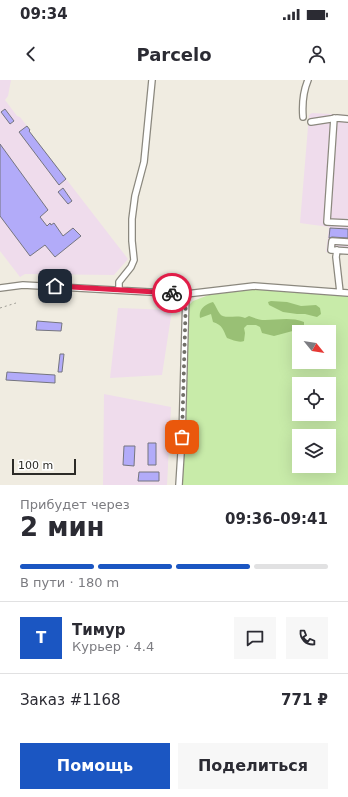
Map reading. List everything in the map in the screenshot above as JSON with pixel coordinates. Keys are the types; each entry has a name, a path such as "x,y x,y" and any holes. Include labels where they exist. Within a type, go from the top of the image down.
{"street":[{"path":"119,290 119,282 131,267 134,260 132,219 135,196 144,162 152,80"},
{"path":"303,117 302,104 308,80"},
{"path":"311,122 334,118 348,119"},
{"path":"334,118 327,222 348,223"},
{"path":"348,242 332,241 331,250 348,251"},
{"path":"337,250 336,257 340,292"},
{"path":"0,288 23,285 186,294 254,286 348,293"},
{"path":"180,485 186,294"}],"path":[{"path":"0,308 16,303"}],"shaded area":[{"path":"0,80 11,80 8,96 5,100 17,116 20,117 30,130 29,131 128,259 114,275 25,274 20,277 0,251"},
{"path":"312,113 348,115 348,254 326,252 329,227 300,223 309,115"},
{"path":"118,308 172,310 162,375 110,378"},
{"path":"104,394 171,407 167,485 103,485"}],"green space":[{"path":"254,288 348,295 348,485 182,485 188,306 193,301 214,293"},
{"path":"213,302 220,314 225,317 245,318 249,316 263,320 299,320 304,322 304,325 292,325 292,331 274,336 262,333 260,327 256,325 247,325 244,328 244,341 240,342 227,338 221,326 213,322 211,314 200,318 201,310"},
{"path":"268,302 287,302 301,306 316,305 320,308 321,314 317,317 305,314 283,312 269,305"}],"building":[{"path":"5,109 14,121 10,124 1,112"},
{"path":"27,126 30,130 29,131 66,179 59,185 19,132"},
{"path":"0,144 48,210 40,217 47,226 50,223 51,225 54,223 63,236 73,228 81,236 55,257 45,245 30,256 0,216"},
{"path":"63,188 72,201 68,204 58,192"},
{"path":"330,228 348,229 348,238 329,238"},
{"path":"37,321 62,323 61,331 36,330"},
{"path":"60,354 64,354 62,372 58,372"},
{"path":"7,372 55,375 55,383 6,380"},
{"path":"148,443 156,443 156,465 148,465"},
{"path":"124,446 135,446 134,466 123,465"},
{"path":"139,472 159,472 159,481 138,481"}],"way so far":[{"path":"172,293 186,294 182,437"}],"route":[{"path":"55,286 172,293"}]}
